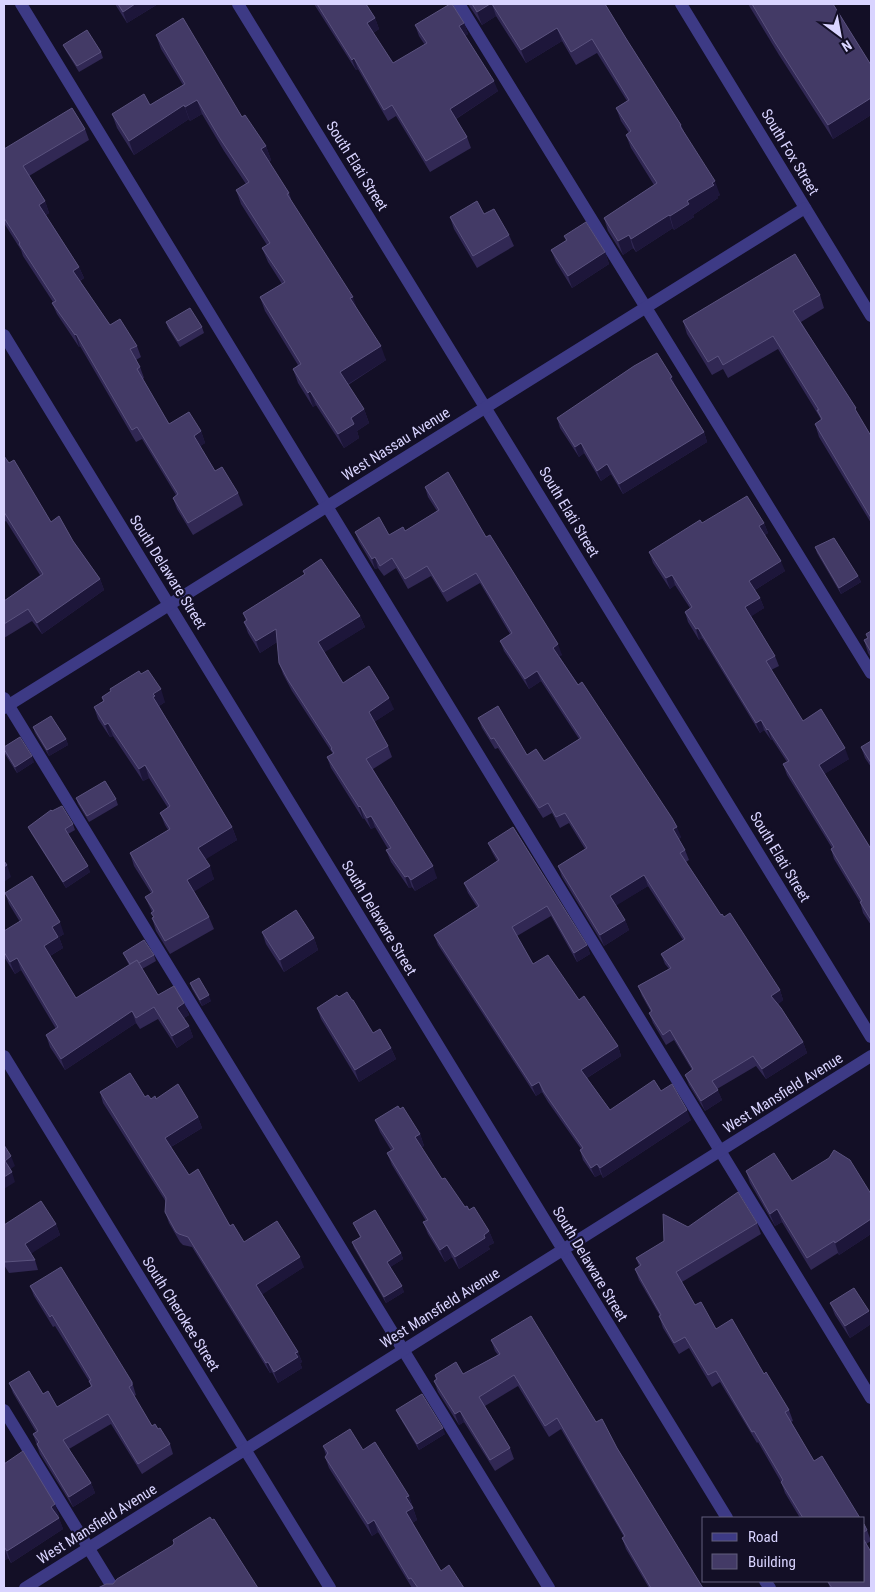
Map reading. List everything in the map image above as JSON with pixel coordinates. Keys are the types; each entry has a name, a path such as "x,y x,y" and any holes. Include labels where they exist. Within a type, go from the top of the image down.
{"street":[{"path":"21,4 871,1398"},
{"name":"South Elati Street","path":"238,4 871,1037"},
{"path":"460,4 871,673"},
{"name":"South Fox Street","path":"681,4 871,316"},
{"name":"West Nassau Avenue","path":"5,704 805,208"},
{"name":"South Delaware Street","path":"4,335 726,1517"},
{"path":"5,704 549,1588"},
{"name":"South Cherokee Street","path":"4,1056 330,1588"},
{"name":"West Mansfield Avenue","path":"25,1588 871,1056"},
{"path":"4,1410 113,1588"}],"building":[{"path":"118,4 135,4 123,12"},
{"path":"317,4 366,4 375,18 367,23 393,63 427,43 415,25 452,4 464,23 459,26 494,81 450,109 467,137 426,161 392,105 384,110 354,58 352,60"},
{"path":"472,4 490,4 477,12"},
{"path":"492,4 605,4 715,181 712,183 714,185 687,201 689,204 631,239 629,235 618,241 604,218 657,183 626,135 631,131 616,108 629,100 592,39 571,52 557,28 521,50"},
{"path":"752,4 833,4 871,65 871,98 828,125"},
{"path":"183,18 242,117 245,115 266,146 261,149 289,193 287,194 353,297 350,298 381,346 340,372 364,409 351,418 354,424 338,434 293,369 301,364 260,297 285,282 262,248 270,243 236,190 249,182 197,100 185,107 184,105 129,141 112,114 144,94 150,105 185,84 156,35"},
{"path":"87,30 101,52 77,66 63,45"},
{"path":"72,108 85,129 23,166 45,201 39,205 79,267 73,271 110,325 120,319 137,346 130,349 140,367 137,369 169,424 189,412 201,431 194,436 215,471 222,467 238,493 188,523 173,498 178,494 137,427 132,430 76,334 52,303 56,301 4,218 4,149"},
{"path":"477,201 484,214 494,209 509,235 473,256 450,217"},
{"path":"586,222 605,252 568,276 551,250 567,240 564,236"},
{"path":"795,254 820,295 793,311 856,408 871,436 871,518 815,424 822,419 817,410 819,410 773,336 723,365 718,356 708,362 683,321"},
{"path":"190,308 202,327 178,341 166,322"},
{"path":"657,353 672,377 670,378 704,432 619,484 607,464 597,471 581,443 575,447 557,418 634,366"},
{"path":"4,456 9,463 14,460 51,522 59,516 73,541 100,579 37,623 28,609 4,624 4,601 43,574 4,512"},
{"path":"448,472 486,537 490,535 558,644 553,648 578,685 582,682 672,818 677,827 673,829 685,850 680,853 721,915 724,917 730,913 780,990 771,996 803,1042 762,1069 753,1056 712,1081 718,1090 701,1101 685,1075 693,1069 670,1030 663,1035 649,1013 652,1011 638,986 671,968 661,954 685,939 644,875 610,896 625,920 600,935 558,866 587,848 565,813 556,817 548,803 539,808 494,738 491,739 478,718 498,706 527,755 536,749 544,761 581,738 537,671 525,679 500,641 512,633 476,573 443,592 427,566 405,579 392,558 380,566 375,557 372,559 355,532 379,517 389,535 403,527 405,531 439,510 425,487"},
{"path":"747,496 764,523 759,526 781,561 749,581 760,598 745,607 775,656 766,661 803,721 821,709 845,748 819,765 871,849 871,920 831,849 834,847 783,764 789,761 761,720 756,723 698,628 696,629 685,612 692,607 672,575 666,578 649,552 700,520 702,523"},
{"path":"834,538 858,576 839,588 815,547"},
{"path":"321,559 360,616 318,642 343,683 369,666 389,698 369,712 388,746 366,759 433,866 411,880 408,876 405,877 386,850 391,848 371,816 367,818 327,757 334,753 332,748 279,663 276,629 256,641 244,622 247,620 243,613 305,574 303,571"},
{"path":"871,631 871,652 864,640 868,638 866,634"},
{"path":"148,670 161,689 153,694 155,696 153,697 232,827 198,848 210,866 187,880 209,917 165,941 152,918 154,917 151,913 154,911 145,897 153,892 130,853 170,829 160,813 170,806 145,765 139,769 108,723 105,725 94,707 104,701 102,697 111,691 110,689 139,671 141,674"},
{"path":"51,716 66,739 47,750 33,727"},
{"path":"20,737 32,756 15,767 4,747"},
{"path":"871,741 871,763 861,747"},
{"path":"105,781 116,799 87,816 76,798"},
{"path":"62,806 73,824 65,829 88,866 63,882 28,827 51,810"},
{"path":"513,827 587,945 574,953 547,906 512,927 533,964 548,955 579,1000 584,996 618,1046 581,1070 610,1110 654,1080 661,1091 672,1084 687,1110 600,1168 597,1164 591,1168 580,1150 583,1148 539,1082 532,1086 434,935 479,906 464,883 499,860 488,843"},
{"path":"32,876 60,922 52,927 58,937 44,946 76,998 137,960 158,995 174,986 184,1003 177,1008 189,1026 172,1036 154,1007 136,1018 132,1011 61,1059 46,1035 58,1027 17,958 10,962 4,952 4,931 22,920 5,893"},
{"path":"296,910 314,938 280,960 262,932"},
{"path":"144,940 154,955 139,963 137,960 130,964 123,953"},
{"path":"199,978 209,995 200,1000 190,983"},
{"path":"347,992 373,1033 380,1029 391,1048 355,1070 317,1008 337,995 339,997"},
{"path":"130,1073 145,1097 148,1095 151,1099 155,1096 156,1099 178,1084 198,1117 165,1138 189,1175 198,1169 230,1226 233,1224 244,1242 277,1221 300,1257 256,1285 298,1352 295,1353 298,1357 274,1372 268,1362 266,1363 188,1237 176,1232 165,1212 166,1198 100,1092"},
{"path":"398,1106 400,1109 403,1107 420,1134 415,1137 442,1179 445,1178 465,1207 467,1206 469,1210 474,1207 489,1231 484,1235 485,1238 455,1257 447,1245 440,1250 423,1222 428,1220 387,1153 394,1149 375,1120"},
{"path":"4,1145 11,1156 5,1161 12,1172 4,1177"},
{"path":"834,1150 850,1160 871,1194 871,1219 835,1243 834,1241 807,1258 777,1209 770,1214 746,1171 774,1153 792,1181 829,1158"},
{"path":"738,1192 757,1223 676,1272 695,1305 701,1302 716,1329 732,1319 764,1374 766,1372 789,1410 785,1412 814,1461 822,1456 859,1517 802,1517 781,1482 783,1480 716,1371 708,1375 685,1337 674,1343 659,1316 661,1315 635,1269 641,1265 636,1258 664,1241 663,1214 688,1227"},
{"path":"41,1201 56,1224 25,1244 35,1260 5,1262 4,1225"},
{"path":"375,1210 401,1253 387,1262 402,1286 384,1297 352,1242 361,1237 353,1223"},
{"path":"61,1267 132,1382 132,1385 129,1387 152,1426 155,1424 158,1429 160,1428 170,1444 138,1464 108,1414 63,1440 91,1483 69,1497 37,1444 39,1442 33,1434 38,1431 9,1383 29,1371 43,1394 48,1391 57,1407 92,1386 89,1381 91,1380 52,1315 50,1317 30,1286"},
{"path":"854,1288 869,1311 845,1326 830,1303"},
{"path":"531,1316 596,1422 602,1419 617,1448 703,1588 651,1588 622,1538 625,1536 557,1418 545,1426 514,1375 479,1397 510,1448 490,1460 460,1411 455,1414 434,1381 437,1379 435,1375 456,1362 463,1374 500,1354 491,1340"},
{"path":"422,1394 443,1428 417,1444 396,1410"},
{"path":"350,1429 363,1450 375,1442 409,1496 406,1497 413,1508 406,1512 441,1571 449,1565 464,1588 418,1588 411,1578 409,1579 374,1520 368,1524 325,1457 328,1453 323,1446"},
{"path":"23,1451 55,1504 51,1507 59,1518 7,1551 4,1547 4,1464"},
{"path":"210,1517 212,1520 214,1519 258,1588 98,1588 106,1584 113,1584 117,1579 173,1545 173,1540"},
{"path":"865,1542 871,1552 871,1588 832,1588 828,1582 865,1582"}]}
